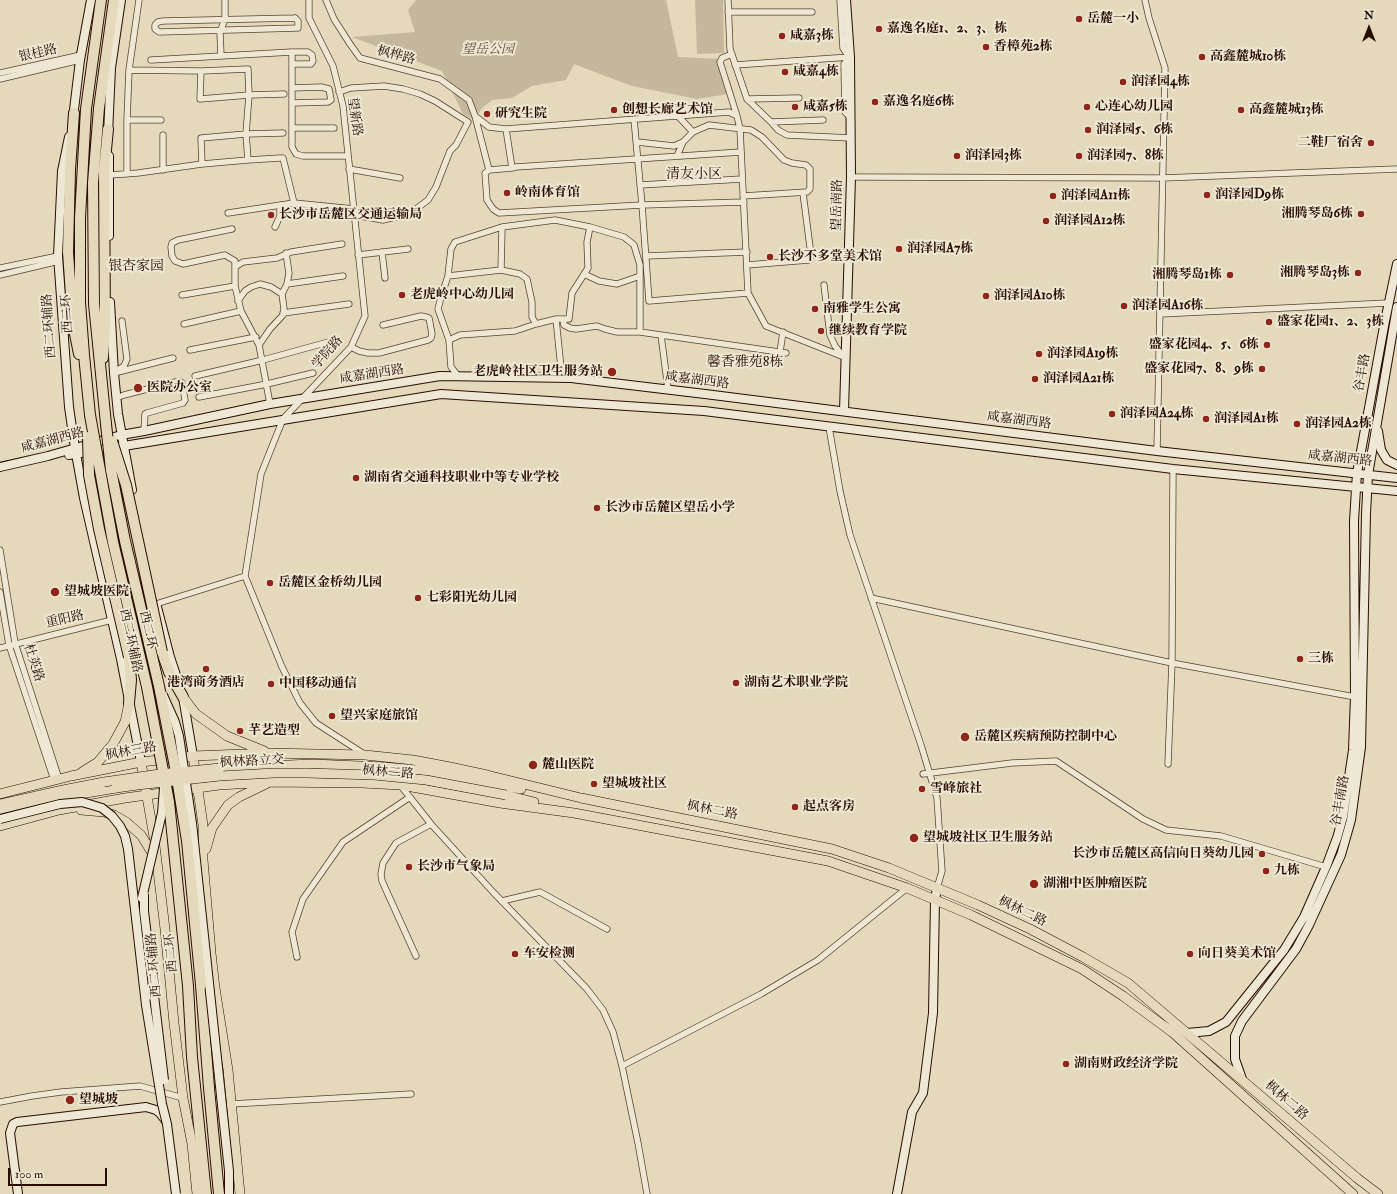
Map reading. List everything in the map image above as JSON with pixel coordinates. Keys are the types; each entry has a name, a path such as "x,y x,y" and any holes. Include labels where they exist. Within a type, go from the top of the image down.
{"highway":[{"name":"西二环","path":"100,0 86,109 80,196 80,302 87,383 90,415 113,542 147,687 169,802 188,986 192,1057 206,1194"},
{"name":"西二环","path":"114,0 99,108 93,183 94,304 111,470 125,541 159,686 182,808 201,984 219,1194"},
{"path":"74,112 69,201 69,260 73,324 78,354 87,383"},
{"path":"101,382 105,326 108,130"},
{"path":"90,415 88,437 89,475 99,529 129,657 131,680 129,703"},
{"path":"106,424 126,485 162,652 169,672 183,697"}],"main road":[{"path":"183,697 196,714 227,736 269,753"},
{"path":"71,776 80,773 98,762 113,744 125,722 129,703"},
{"name":"枫林二路","path":"269,753 365,755 413,760 487,775 581,798 832,849 889,868 1030,929 1128,983 1357,1178 1378,1194"},
{"name":"枫林三路","path":"0,794 71,776 141,762 193,756 269,753"},
{"path":"193,756 202,825 207,917 214,981 226,1052 240,1194"},
{"name":"西二环辅路","path":"141,762 154,837 183,1098 192,1144 197,1194"},
{"name":"枫林路立交","path":"0,804 70,788 160,774 268,765 349,765 428,771 506,791"},
{"name":"枫林路立交","path":"0,812 62,797 137,785 220,776 274,773 307,773 405,778 506,791"},
{"name":"枫林二路","path":"198,788 240,783 270,782 311,782 401,786 500,803 574,813 828,861 907,888 971,915 1082,969 1123,996 1172,1032 1353,1194"},
{"path":"203,860 212,828 228,805 239,796 270,782"},
{"path":"0,826 59,810 125,798 198,788"},
{"name":"枫林二路","path":"506,791 581,798"},
{"name":"枫林二路","path":"506,791 574,813"},
{"path":"59,810 104,812 114,815 126,822 145,840 152,853 158,872"}],"street":[{"name":"西二环辅路","path":"91,0 74,112 62,171 58,259 69,407 75,451 84,498 112,619 141,762"},
{"path":"108,130 111,68 121,0"},
{"path":"127,174 129,70 139,0"},
{"path":"221,56 220,31 225,19 225,0"},
{"name":"望新路","path":"309,0 309,18 333,66 342,106 357,242"},
{"name":"枫桦路","path":"326,0 334,19 360,58 440,79 469,100 475,116 489,170"},
{"path":"728,0 730,49 747,99 778,130 787,135 851,138"},
{"path":"840,0 843,48 850,57"},
{"name":"望岳南路","path":"844,411 844,357 851,177 850,57 846,0"},
{"path":"1145,0 1164,68 1157,451"},
{"path":"728,12 812,12"},
{"path":"295,18 299,25 298,28 159,32 155,25 158,22 163,21 225,19 295,18"},
{"path":"292,52 292,147 296,154 302,156 348,156"},
{"path":"151,60 292,52 308,52 312,55 313,61 310,64 292,64"},
{"path":"732,54 722,58 720,62 740,129 748,293 766,326 844,357"},
{"path":"735,65 850,57"},
{"name":"银桂路","path":"0,74 81,58"},
{"name":"银桂路","path":"0,79 81,58"},
{"path":"129,70 201,71 248,69 249,95 246,134 248,160"},
{"path":"201,71 200,99 284,94"},
{"path":"228,213 294,204 354,212 383,220 399,216 416,209 428,200 436,187 450,150 456,145 468,122 435,101 420,94 402,89 384,86 351,88 339,92"},
{"path":"292,88 321,87 329,90 331,100 328,102 292,103"},
{"path":"747,99 799,98"},
{"path":"475,116 489,128 506,129 729,112 736,116"},
{"path":"677,116 692,132"},
{"path":"634,119 649,301 748,293"},
{"path":"127,120 161,120"},
{"path":"771,122 823,120"},
{"path":"677,156 683,142 692,132 708,125 751,130 762,137 784,160 806,165 810,169 810,189 807,192 743,196"},
{"path":"292,128 334,128"},
{"path":"506,129 512,168"},
{"path":"202,164 202,138 246,134 283,133"},
{"path":"162,134 163,170"},
{"path":"637,142 674,146 683,142"},
{"path":"741,152 516,167 489,170 484,176 487,200 499,213 642,205 744,202"},
{"path":"193,756 183,697 170,657 156,604 121,435 114,373 110,298 107,173 127,174 202,164 283,158 294,204"},
{"path":"349,169 400,178"},
{"path":"851,177 1162,178 1397,169"},
{"path":"640,185 742,179"},
{"path":"747,265 808,260 811,255 803,193"},
{"path":"275,227 280,216 280,205"},
{"path":"458,377 451,367 450,340 438,309 448,276 451,249 455,242 502,227 555,220 590,227 624,237 634,245 640,265 640,332"},
{"path":"501,270 502,227"},
{"path":"450,340 460,335 514,331 556,319 569,319 572,294 588,268 586,242 590,227"},
{"path":"232,230 178,240 171,247 175,261 183,264 225,255 235,261 235,286 238,301 241,311 259,345 270,404"},
{"name":"学院路","path":"283,419 351,347 365,316 357,242"},
{"path":"235,267 243,262 277,258 291,252 342,244"},
{"path":"358,255 408,249"},
{"path":"382,252 385,278"},
{"path":"646,256 747,252"},
{"path":"259,345 270,329 283,315 282,294 287,284 289,273 286,254"},
{"path":"0,268 58,259"},
{"path":"0,275 58,259"},
{"name":"谷丰路","path":"1356,486 1357,473 1388,303 1397,264"},
{"path":"448,276 501,270 520,274 527,279 532,302 532,317 536,324"},
{"path":"584,274 598,281 618,284 640,276"},
{"path":"287,284 342,276"},
{"path":"238,301 245,291 260,284 271,287 282,294"},
{"path":"824,285 830,335 835,346 844,357"},
{"path":"182,295 235,286"},
{"path":"1160,314 1388,303"},
{"path":"283,313 349,304"},
{"name":"谷丰路","path":"1367,491 1376,422 1397,307"},
{"path":"184,324 241,311"},
{"path":"351,347 368,353 379,353 428,340 431,338 432,334 429,318 422,316 383,325"},
{"path":"556,319 562,378"},
{"path":"563,319 564,325 576,329 598,326 618,332 640,332 783,352 783,332"},
{"path":"114,373 124,366 127,359 122,321"},
{"path":"661,335 668,389"},
{"path":"190,350 256,337"},
{"path":"195,376 263,360 332,340"},
{"path":"114,373 173,358"},
{"path":"199,397 267,384 313,373"},
{"name":"咸嘉湖西路","path":"0,472 75,451 121,435 270,404 440,376 562,378 668,389 1157,451 1397,478"},
{"path":"116,398 175,382 180,382 182,384 185,400 183,403 145,414 144,431"},
{"name":"咸嘉湖西路","path":"0,468 75,451 124,445 441,394 704,411 1173,469 1356,486 1367,491 1397,491"},
{"path":"283,419 261,474 245,576 282,666 300,703 316,723 365,755"},
{"path":"1376,422 1381,450 1387,460 1397,465"},
{"path":"830,427 840,491 850,536 926,773 937,798 942,871 935,900 933,1013 923,1093 912,1112 897,1194"},
{"path":"1168,764 1172,663 1173,469"},
{"name":"谷丰南路","path":"1187,1033 1209,1031 1226,1022 1284,950 1304,917 1337,838 1343,817 1353,750 1355,697 1354,521 1356,486"},
{"name":"谷丰南路","path":"1242,1080 1235,1059 1235,1036 1242,1021 1296,949 1309,925 1341,855 1351,820 1361,747 1367,491"},
{"name":"杜英路","path":"0,550 12,642"},
{"path":"156,604 245,576"},
{"name":"杜英路","path":"0,592 12,642 56,780"},
{"path":"871,598 1172,663 1355,697"},
{"name":"重阳路","path":"0,644 112,619"},
{"name":"重阳路","path":"0,648 12,642"},
{"path":"159,686 170,709 179,736 192,823 229,1171 229,1194"},
{"path":"926,773 1012,763 1056,761 1143,819 1166,830 1221,836 1326,867"},
{"path":"136,919 144,894 162,813 164,773"},
{"path":"401,786 431,824 502,901 587,989 603,1010 613,1032 622,1066 647,1194"},
{"path":"297,957 292,932 302,899 343,842 410,797"},
{"path":"0,819 72,802 90,804 102,808 117,821 125,836 146,1005 162,1104 167,1124 176,1194"},
{"path":"416,956 382,881 381,874 383,863 396,843 431,824"},
{"path":"622,1066 762,994 818,960 907,888"},
{"path":"502,901 540,892 607,929"},
{"path":"144,894 144,911 167,1100 167,1124"},
{"path":"0,1102 54,1093 140,1086 183,1098"},
{"path":"231,1104 411,1094"},
{"path":"18,1194 10,1133 13,1124 17,1122 146,1107 152,1108 160,1113 167,1124"}],"green space":[{"name":"望岳公园","path":"416,0 666,0 678,57 721,59 734,93 697,99 632,86 574,64 566,80 532,86 512,98 492,100 482,108 474,120 463,114 442,71 352,37 415,32 408,10"},
{"path":"695,0 723,0 724,53 697,54"}],"place":[{"name":"岳麓一小","path":"1079,19"},
{"name":"嘉逸名庭1、2、3、栋","path":"879,29"},
{"name":"咸嘉3栋","path":"782,36"},
{"name":"香樟苑2栋","path":"986,47"},
{"name":"高鑫麓城10栋","path":"1202,57"},
{"name":"咸嘉4栋","path":"785,72"},
{"name":"润泽园4栋","path":"1123,82"},
{"name":"嘉逸名庭6栋","path":"875,102"},
{"name":"咸嘉5栋","path":"795,107"},
{"name":"心连心幼儿园","path":"1087,107"},
{"name":"创想长廊艺术馆","path":"614,110"},
{"name":"高鑫麓城13栋","path":"1241,110"},
{"name":"研究生院","path":"487,114"},
{"name":"润泽园5、6栋","path":"1088,130"},
{"name":"二鞋厂宿舍","path":"1371,143"},
{"name":"润泽园3栋","path":"957,156"},
{"name":"润泽园7、8栋","path":"1079,156"},
{"name":"岭南体育馆","path":"507,193"},
{"name":"润泽园D9栋","path":"1207,195"},
{"name":"润泽园A11栋","path":"1053,196"},
{"name":"湘腾琴岛6栋","path":"1361,214"},
{"name":"长沙市岳麓区交通运输局","path":"271,215"},
{"name":"润泽园A12栋","path":"1046,221"},
{"name":"润泽园A7栋","path":"899,249"},
{"name":"长沙不多堂美术馆","path":"770,257"},
{"name":"湘腾琴岛3栋","path":"1358,273"},
{"name":"湘腾琴岛1栋","path":"1230,275"},
{"name":"老虎岭中心幼儿园","path":"402,295"},
{"name":"润泽园A10栋","path":"986,296"},
{"name":"润泽园A16栋","path":"1124,306"},
{"name":"南雅学生公寓","path":"815,309"},
{"name":"盛家花园1、2、3栋","path":"1269,322"},
{"name":"继续教育学院","path":"821,331"},
{"name":"盛家花园4、5、6栋","path":"1267,345"},
{"name":"润泽园A19栋","path":"1039,354"},
{"name":"盛家花园7、8、9栋","path":"1262,369"},
{"name":"老虎岭社区卫生服务站","path":"612,372"},
{"name":"润泽园A21栋","path":"1035,379"},
{"name":"医院办公室","path":"138,388"},
{"name":"润泽园A24栋","path":"1112,414"},
{"name":"润泽园A1栋","path":"1206,419"},
{"name":"润泽园A2栋","path":"1297,424"},
{"name":"湖南省交通科技职业中等专业学校","path":"356,478"},
{"name":"长沙市岳麓区望岳小学","path":"597,508"},
{"name":"岳麓区金桥幼儿园","path":"270,583"},
{"name":"望城坡医院","path":"55,592"},
{"name":"七彩阳光幼儿园","path":"418,598"},
{"name":"三栋","path":"1300,659"},
{"name":"港湾商务酒店","path":"206,669"},
{"name":"湖南艺术职业学院","path":"736,683"},
{"name":"中国移动通信","path":"271,684"},
{"name":"望兴家庭旅馆","path":"332,716"},
{"name":"芊艺造型","path":"240,731"},
{"name":"岳麓区疾病预防控制中心","path":"965,737"},
{"name":"麓山医院","path":"533,765"},
{"name":"望城坡社区","path":"594,784"},
{"name":"雪峰旅社","path":"922,789"},
{"name":"起点客房","path":"795,807"},
{"name":"望城坡社区卫生服务站","path":"914,838"},
{"name":"长沙市岳麓区高信向日葵幼儿园","path":"1262,854"},
{"name":"长沙市气象局","path":"409,867"},
{"name":"九栋","path":"1266,871"},
{"name":"湖湘中医肿瘤医院","path":"1034,884"},
{"name":"车安检测","path":"515,954"},
{"name":"向日葵美术馆","path":"1190,954"},
{"name":"湖南财政经济学院","path":"1066,1064"},
{"name":"望城坡","path":"70,1100"}],"district":[{"name":"清友小区","path":"694,175"},
{"name":"银杏家园","path":"136,267"},
{"name":"馨香雅苑8栋","path":"745,363"}]}
